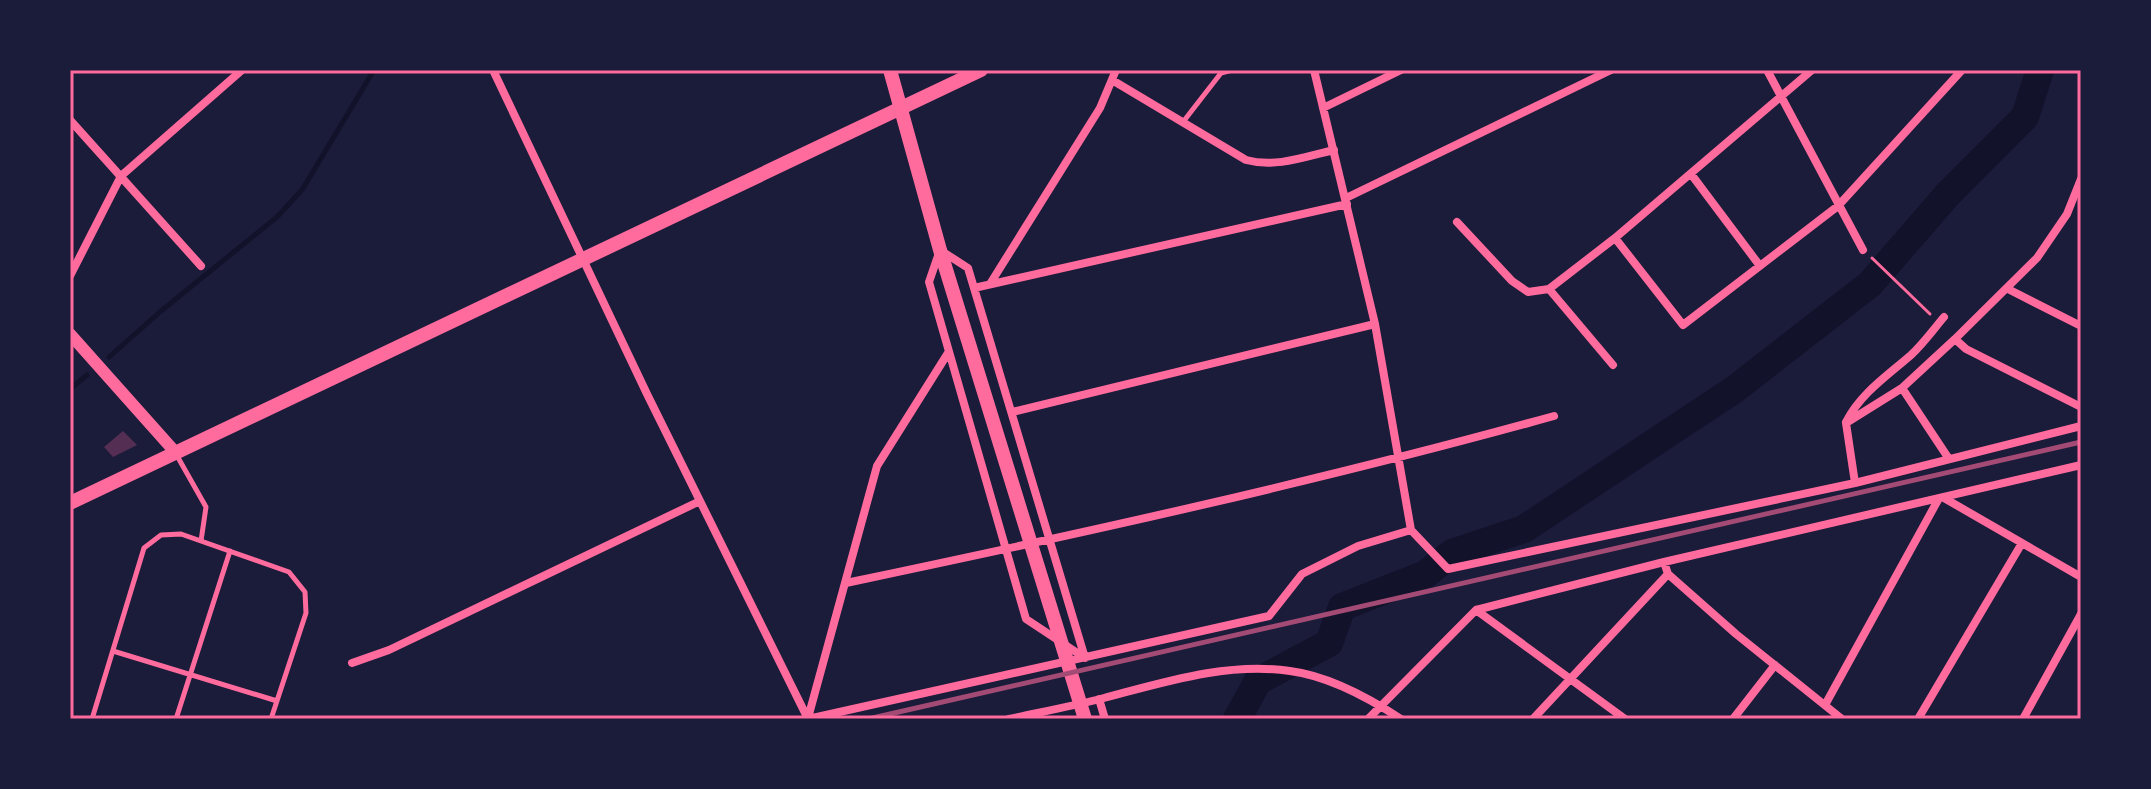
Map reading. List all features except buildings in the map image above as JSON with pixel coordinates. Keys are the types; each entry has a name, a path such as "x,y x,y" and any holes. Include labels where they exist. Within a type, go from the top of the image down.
{"main road":[{"path":"890,70 940,250 1085,719"},
{"path":"70,503 981,70"}],"street":[{"path":"70,276 121,176 242,70"},
{"path":"493,70 808,719"},
{"path":"990,284 1100,108 1116,70"},
{"path":"1314,70 1375,324 1411,530 1448,569 1855,483 2081,426"},
{"path":"1323,108 1401,70"},
{"path":"974,288 1347,201 1611,70"},
{"path":"1767,70 1863,250"},
{"path":"1457,222 1512,281 1528,292 1549,289 1615,238 1812,70"},
{"path":"1615,238 1683,325 1838,206 1962,70"},
{"path":"1112,80 1246,160 1263,164 1334,150"},
{"path":"70,120 201,266"},
{"path":"1691,174 1760,266"},
{"path":"1846,423 1902,388 2008,289 2037,258 2067,214 2081,179"},
{"path":"940,250 968,268 1085,658 1026,619 929,282 940,250"},
{"path":"1549,289 1613,365"},
{"path":"2008,289 2081,326"},
{"path":"1855,483 1846,423 1855,406 1893,368 1911,355 1940,318"},
{"path":"1012,412 1375,324"},
{"path":"70,334 176,453"},
{"path":"1955,339 1966,349 2081,407"},
{"path":"808,719 877,466 948,353"},
{"path":"1902,388 1949,459"},
{"path":"846,583 1051,540 1400,459 1554,416"},
{"path":"1368,719 1476,610 1664,562 2081,465"},
{"path":"1941,499 2081,577"},
{"path":"1825,705 1941,499"},
{"path":"352,663 389,650 700,501"},
{"path":"808,719 1269,616 1302,574 1358,546 1411,530"},
{"path":"1918,719 2022,543"},
{"path":"1664,562 1668,574 1842,719"},
{"path":"1533,719 1668,574"},
{"path":"1476,610 1625,719"},
{"path":"2023,719 2081,614"},
{"path":"1733,719 1775,665"},
{"path":"1009,719 1185,676 1239,668 1290,671 1323,679 1380,705 1401,719"},
{"path":"1099,699 1105,719"}],"lane":[{"path":"1183,122 1221,73 1232,70"},
{"path":"176,453 206,507 201,541"},
{"path":"92,719 144,548 161,535 181,534 289,572 305,592 306,613 271,719"},
{"path":"176,719 230,551"},
{"path":"113,651 277,701"}],"path":[{"path":"1863,250 1940,318"}],"waterway":[{"path":"109,357 277,217 302,190 374,70"},
{"path":"1237,719 1258,681 1329,643 1342,607 1426,574 1452,553 1524,529 1735,389 1870,284 1948,194 2025,117 2040,70"},
{"path":"70,389 87,375"}],"railway":[{"path":"868,719 2081,442"}]}
